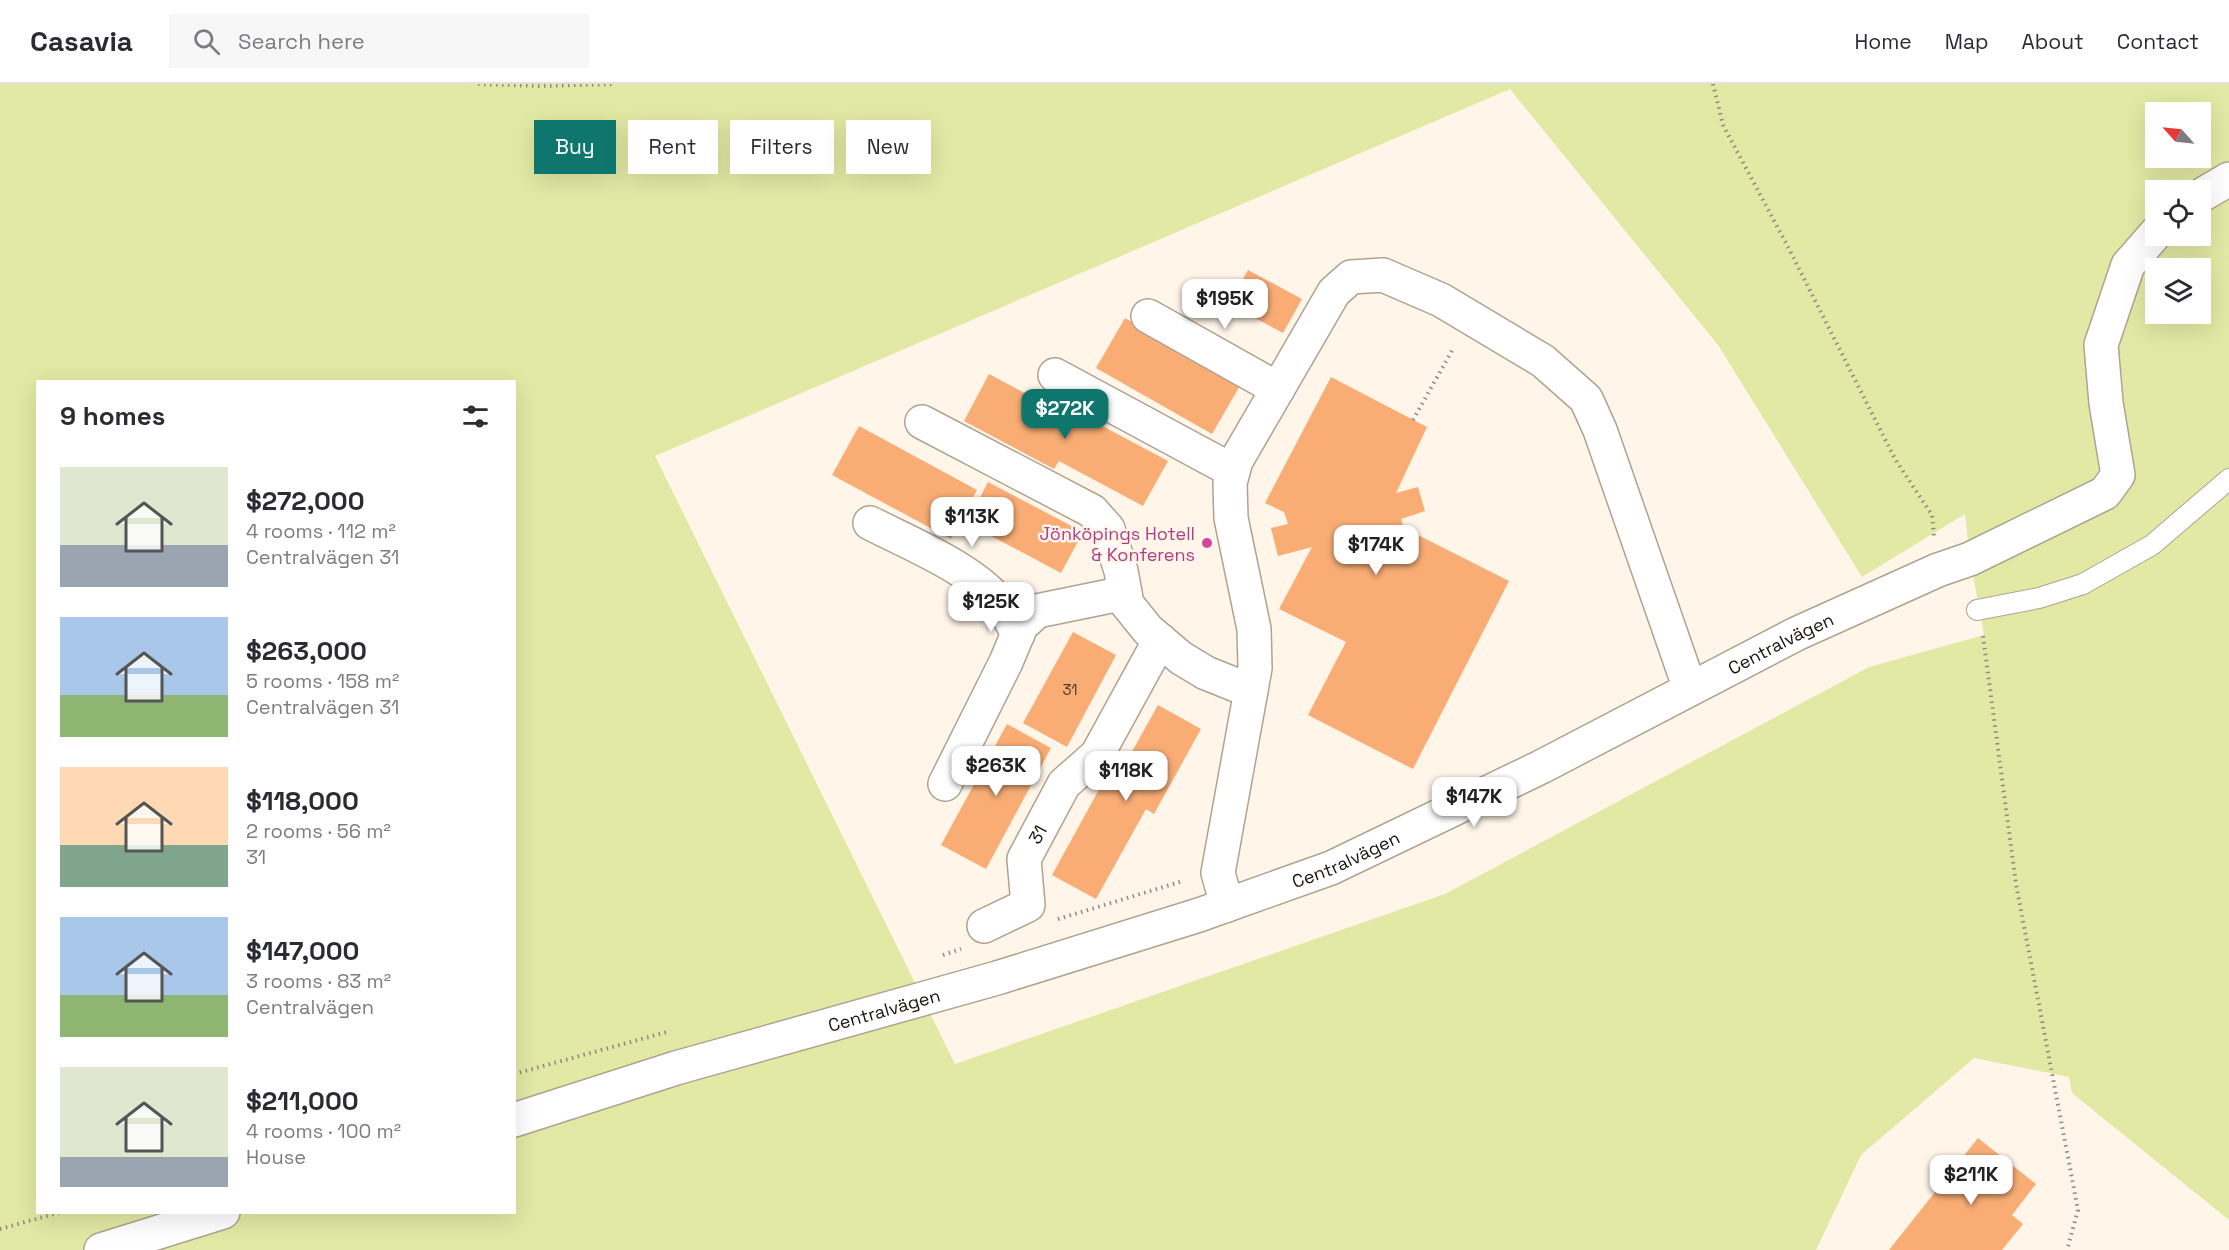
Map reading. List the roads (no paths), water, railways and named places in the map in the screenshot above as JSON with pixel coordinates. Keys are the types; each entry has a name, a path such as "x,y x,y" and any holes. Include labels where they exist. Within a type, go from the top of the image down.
{"street":[{"path":"2211,190 2229,179"},
{"name":"Centralvägen","path":"516,1119 676,1068 997,978 1227,906 1331,868 1540,767 1796,634 1938,570 1970,559 2105,493 2118,475 2106,403 2102,345 2128,265 2145,246"},
{"path":"1227,906 1218,873 1255,668 1254,629 1231,518 1230,483 1236,461 1334,292 1351,277 1383,275 1441,300 1544,361 1586,399 1600,430 1690,689"},
{"path":"1148,316 1278,388"},
{"path":"1055,375 1233,471"},
{"path":"922,423 1092,511 1108,529 1127,604 1148,630 1182,658 1206,673 1251,691"},
{"path":"870,523 952,565 980,584 1002,605 1018,634"},
{"path":"945,783 1006,662 1021,626 1037,611 1125,593"},
{"name":"31","path":"976,937 1028,905 1024,859 1064,784 1097,755 1160,640"},
{"path":"101,1250 217,1214"}],"lane":[{"path":"1977,610 2039,598 2083,584 2152,545 2229,479"}],"place":[{"name":"Jönköpings Hotell & Konferens","path":"1207,543"}]}
